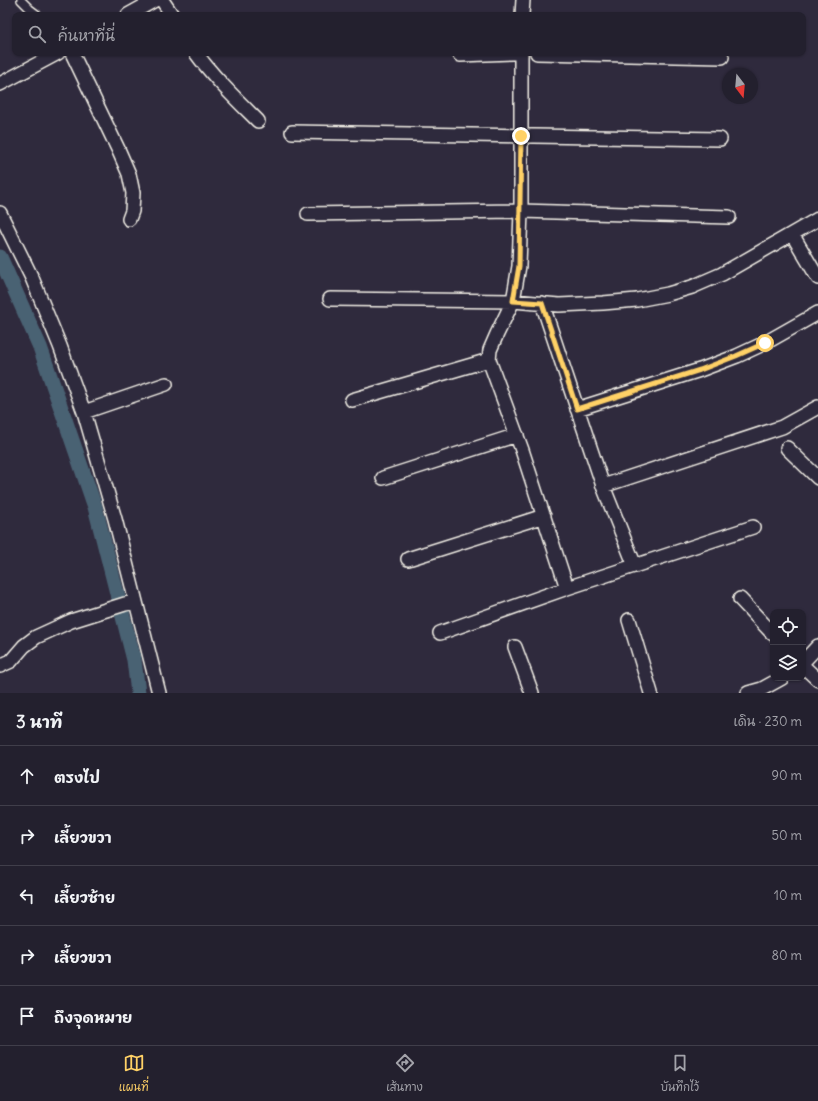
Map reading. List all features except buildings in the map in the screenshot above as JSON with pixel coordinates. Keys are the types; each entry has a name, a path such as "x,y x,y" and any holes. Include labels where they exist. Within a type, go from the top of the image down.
{"street":[{"path":"162,0 170,12"},
{"path":"522,12 523,0"},
{"path":"132,12 145,2"},
{"path":"0,84 52,56"},
{"path":"73,56 129,174 133,193 132,211 129,219"},
{"path":"198,56 258,121"},
{"path":"521,56 521,211 519,266 513,301 490,350 489,360 517,435 567,588"},
{"path":"676,56 722,57"},
{"path":"292,132 720,139"},
{"path":"308,214 521,211 729,217"},
{"path":"0,213 32,278 60,346 84,412 115,519 125,605 159,693"},
{"path":"330,299 513,301 560,305 637,300 668,294 692,287 722,274 818,219"},
{"path":"792,234 818,278"},
{"path":"542,303 603,486 635,566"},
{"path":"577,409 700,370 736,356 765,343 818,313"},
{"path":"352,400 489,360"},
{"path":"84,412 166,384"},
{"path":"603,486 782,427 818,406"},
{"path":"383,478 517,435"},
{"path":"787,448 818,478"},
{"path":"408,558 544,516"},
{"path":"440,633 567,588 753,527"},
{"path":"740,599 770,631"},
{"path":"0,666 11,661 24,646 36,637 71,621 125,605"},
{"path":"629,620 651,693"},
{"path":"806,659 818,646"},
{"path":"515,647 532,693"},
{"path":"806,669 818,680"},
{"path":"748,693 762,689 777,681"}],"lane":[{"path":"21,0 34,12"}],"waterway":[{"path":"0,257 40,347 95,507 134,660 138,693"}],"route":[{"path":"521,136 519,266 513,301 542,303 577,409 700,370 765,343"}]}
